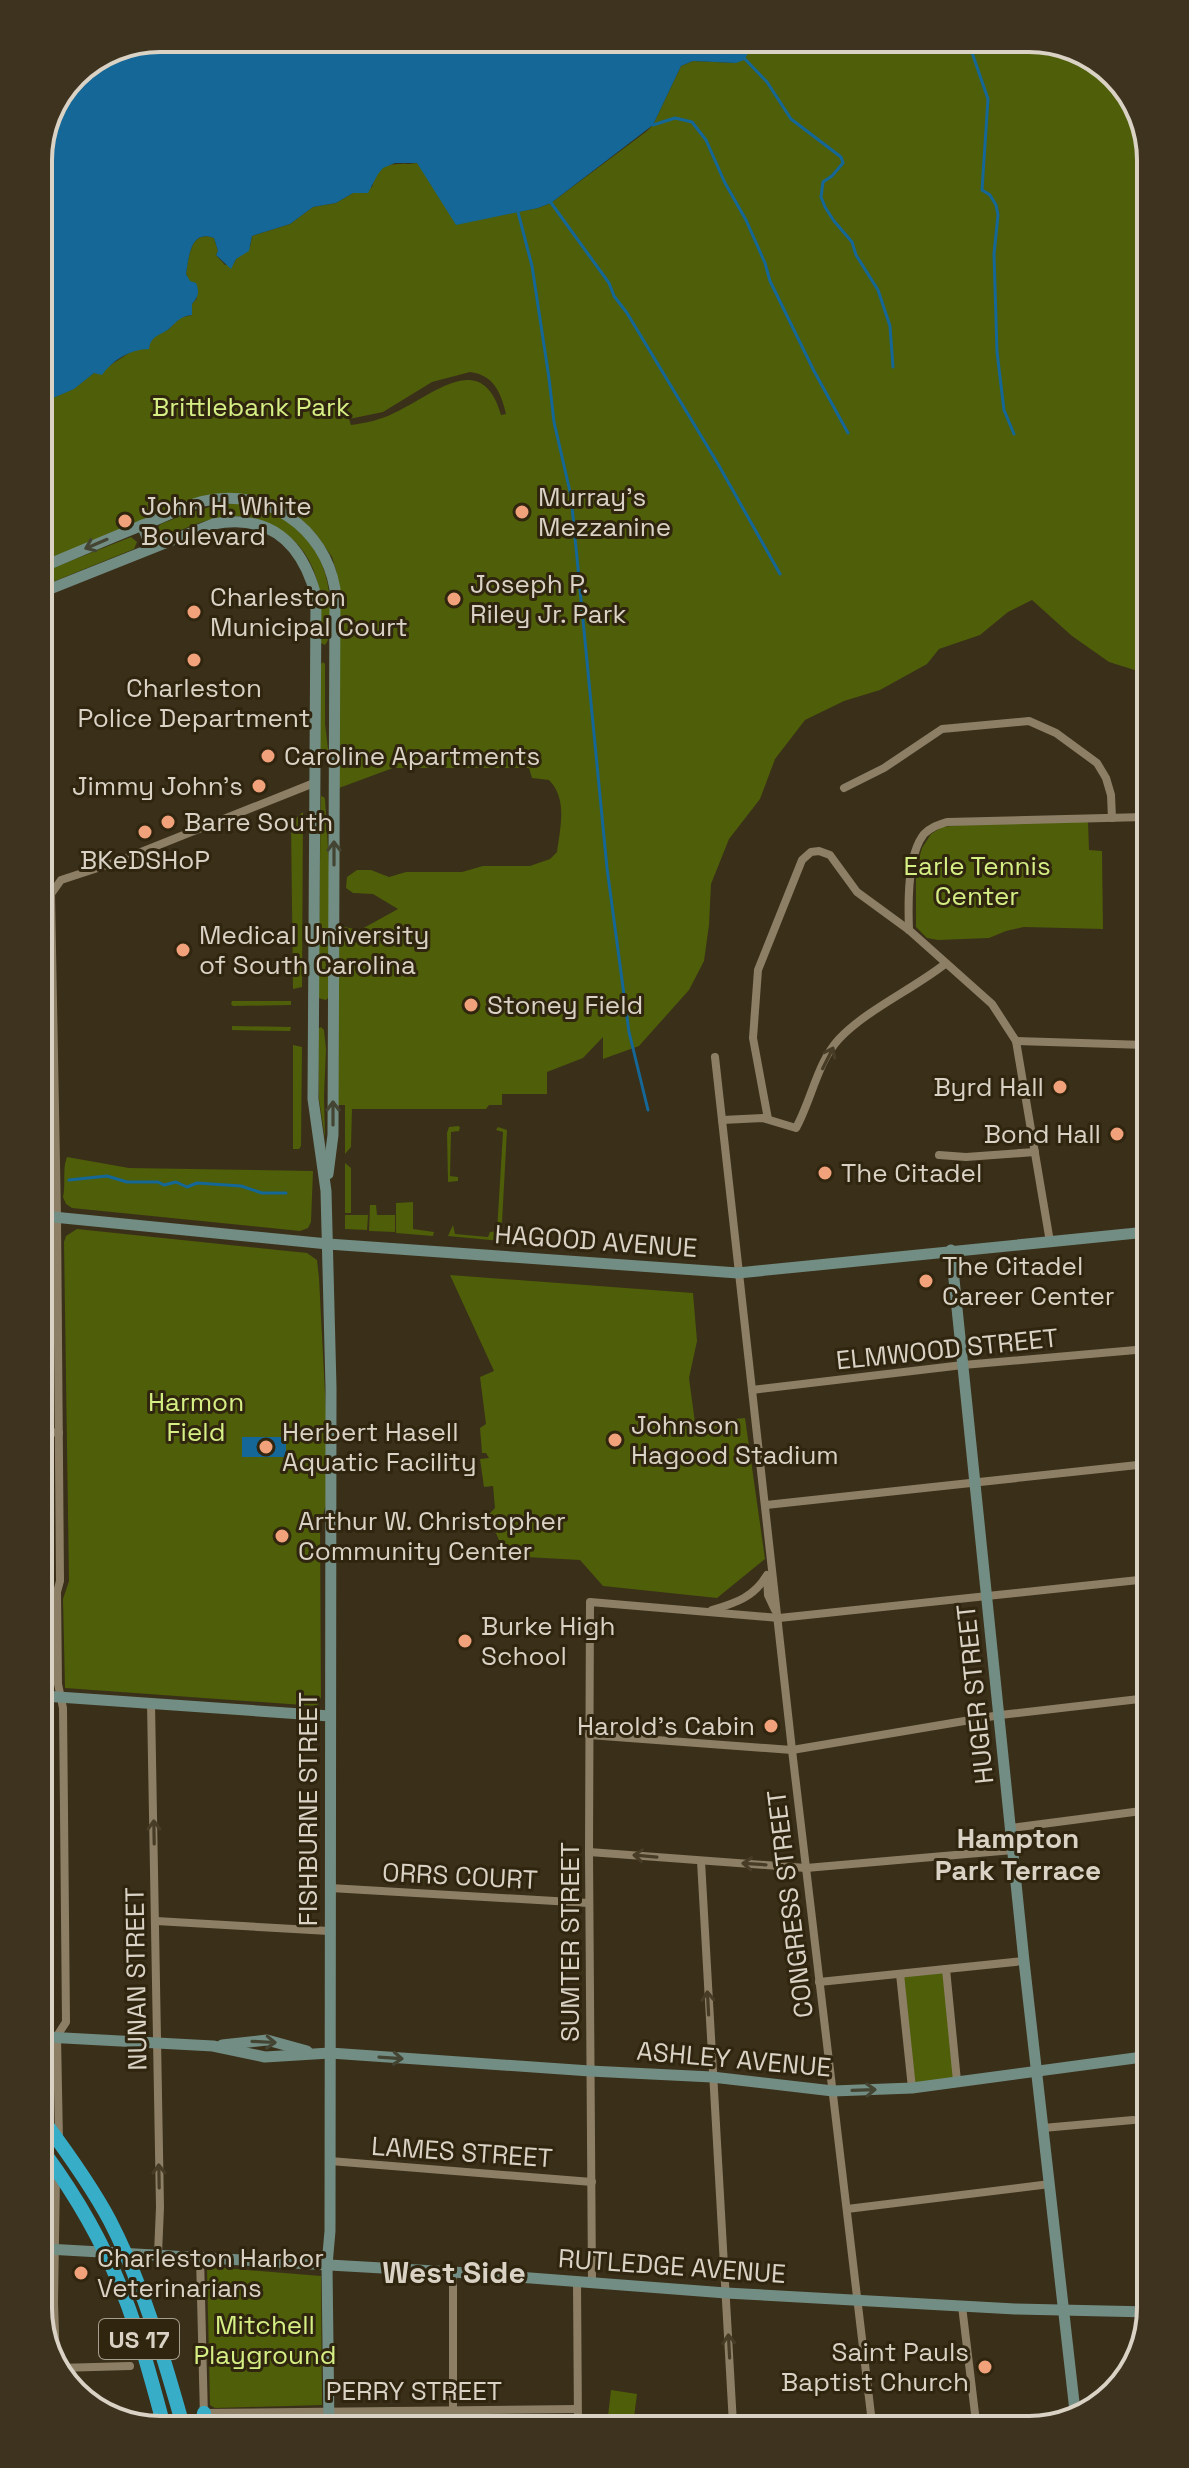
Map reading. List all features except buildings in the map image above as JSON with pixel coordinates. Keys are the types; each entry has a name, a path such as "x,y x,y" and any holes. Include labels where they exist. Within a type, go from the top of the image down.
{"highway":[{"name":"US 17","path":"52,2132 83,2175 110,2222 157,2337 180,2416"},
{"name":"US 17","path":"52,2163 105,2252 136,2326 161,2416"}],"street":[{"name":"FISHBURNE STREET","path":"52,563 203,501 223,498 259,503 293,517 319,547 333,574 333,1135 326,1191"},
{"name":"FISHBURNE STREET","path":"52,588 151,547 226,521 254,524 279,536 303,559 316,596 313,1099 326,1191 331,1387 329,2416"},
{"path":"142,525 151,547"},
{"path":"315,652 334,653"},
{"path":"844,788 884,768 942,729 1029,721 1056,733 1097,763 1111,795 1112,818"},
{"path":"52,892 65,879 116,862 314,780 334,767"},
{"path":"909,930 908,895 914,858 922,837 932,827 947,822 1137,817"},
{"path":"768,1119 753,1038 758,970 802,860 811,852 819,851 830,855 857,892 909,930 992,1004 1016,1041 1050,1242"},
{"path":"722,1120 768,1119 796,1128 807,1109 825,1060 837,1041 856,1023 945,964"},
{"path":"52,990 60,1581 52,1591 63,1708 66,2022 52,2035"},
{"path":"313,1016 334,1015"},
{"path":"1016,1041 1137,1045"},
{"name":"CONGRESS STREET","path":"715,1057 792,1750 871,2416"},
{"path":"939,1155 966,1157 1035,1152"},
{"name":"HAGOOD AVENUE","path":"52,1217 328,1244 738,1273 1137,1233"},
{"name":"HUGER STREET","path":"951,1250 1024,1961 1074,2406"},
{"name":"ELMWOOD STREET","path":"752,1390 963,1365 1137,1350"},
{"path":"52,1432 59,1433"},
{"path":"766,1505 1137,1465"},
{"name":"CONGRESS STREET","path":"772,1555 767,1575 768,1595 779,1618"},
{"path":"707,1612 745,1599 767,1575"},
{"path":"707,1612 779,1618 1137,1580"},
{"name":"SUMTER STREET","path":"592,2282 590,1602 707,1612"},
{"path":"52,1696 330,1716"},
{"path":"589,1735 792,1750 1000,1715 1137,1699"},
{"name":"NUNAN STREET","path":"151,1703 160,2207 158,2254"},
{"path":"1011,1828 1137,1812"},
{"path":"589,1852 806,1868 1013,1850"},
{"path":"701,1861 733,2416"},
{"name":"ORRS COURT","path":"330,1888 589,1903"},
{"path":"156,1921 329,1931"},
{"path":"819,1982 1024,1961"},
{"path":"946,1969 957,2081"},
{"path":"900,1974 912,2088"},
{"name":"ASHLEY AVENUE","path":"52,2036 213,2046 267,2040 313,2053 712,2077 833,2091 912,2088 1137,2058"},
{"path":"52,2049 59,2142"},
{"path":"1043,2128 1133,2120"},
{"name":"LAMES STREET","path":"330,2161 592,2182"},
{"path":"52,2236 57,2169"},
{"path":"847,2209 1050,2184"},
{"name":"RUTLEDGE AVENUE","path":"52,2249 453,2272 857,2301 1137,2312"},
{"path":"200,2257 204,2413"},
{"path":"52,2268 55,2333"},
{"path":"453,2272 453,2416"},
{"path":"577,2282 577,2416"},
{"path":"962,2306 975,2416"},
{"path":"69,2366 130,2366"},
{"name":"PERRY STREET","path":"204,2413 577,2409"}],"green space":[{"name":"Brittlebank Park","path":"745,52 1036,52 1070,60 1095,74 1115,94 1129,119 1137,160 1137,671 1109,662 1072,636 1032,600 1008,612 980,635 939,649 927,664 880,690 844,701 805,720 775,759 760,799 729,839 711,884 704,961 689,990 639,1046 603,1059 603,1037 583,1058 547,1072 547,1094 502,1094 502,1105 489,1105 486,1109 352,1109 351,1147 345,1154 345,1105 338,1105 339,926 360,930 398,909 373,894 353,893 346,888 347,877 357,870 371,870 389,877 406,872 462,872 483,866 530,866 550,859 557,852 560,833 559,796 549,780 532,778 529,768 393,768 339,788 337,574 332,557 316,534 295,513 273,502 233,494 52,559 52,398 73,389 94,373 102,372 169,329 179,318 192,315 192,304 197,298 186,272 191,248 197,239 207,236 214,238 218,251 216,255 225,265 234,263 250,247 252,236 290,224 313,207 336,203 372,187 384,167 395,164 417,163 497,216 538,208 551,203 647,131 653,125 681,66 693,61 736,63","holes":["470,372 485,377 495,386 506,414 501,415 493,395 482,384 469,380 440,388 384,418 351,425 349,419 383,412 432,382"]},
{"path":"240,503 278,516 306,538 316,552 328,588 330,627 325,645 321,643 320,596 312,566 294,540 282,531 254,518 238,516 207,520 163,537 157,534 156,529 161,524 181,516 209,507"},
{"path":"131,537 137,542 134,549 52,582 52,568"},
{"path":"323,662 329,757 325,760 321,758 320,745 320,665"},
{"path":"321,796 325,799 329,865 330,996 326,1000 318,998"},
{"path":"303,812 302,987 293,989 291,823"},
{"name":"Earle Tennis Center","path":"1088,821 1089,850 1102,851 1103,929 1024,927 989,938 938,940 927,938 916,927 916,869 922,848 931,834 942,827 979,823"},
{"path":"232,1001 291,1001 291,1005 233,1006"},
{"path":"232,1026 291,1027 290,1031 232,1030"},
{"path":"321,1027 326,1049 325,1138 319,1099 318,1029"},
{"path":"293,1045 302,1047 299,1149 293,1149"},
{"path":"458,1126 459,1131 451,1132 450,1176 458,1177 458,1181 448,1182 447,1133 449,1127"},
{"path":"498,1127 507,1130 501,1241 448,1236 453,1225 455,1234 488,1237 490,1232 497,1231 503,1132 496,1130"},
{"path":"67,1157 129,1168 313,1171 311,1222 308,1228 300,1231 72,1208 63,1197"},
{"path":"345,1163 351,1168 351,1213 345,1213"},
{"path":"413,1202 413,1229 434,1232 433,1236 396,1233 396,1203"},
{"path":"370,1205 376,1205 377,1215 395,1215 395,1232 369,1231"},
{"path":"345,1215 368,1215 367,1230 345,1229"},
{"name":"Harmon Field","path":"77,1229 307,1253 317,1260 326,1412 326,1505 320,1524 321,1697 317,1706 65,1688 63,1599 69,1581 64,1242 66,1236"},
{"name":"Johnson Hagood Stadium","path":"450,1275 693,1293 697,1341 689,1378 695,1423 745,1418 765,1559 717,1598 603,1586 580,1560 506,1556 488,1515 495,1508 493,1486 484,1487 480,1459 489,1458 482,1453 480,1428 486,1424 480,1377 494,1371"},
{"path":"944,1972 954,2078 914,2085 902,1977"},
{"name":"Mitchell Playground","path":"207,2269 321,2276 322,2405 215,2408 210,2405"},
{"path":"611,2390 637,2394 634,2416 608,2416"}],"water":[{"path":"160,52 749,52 744,60 736,63 693,61 681,66 653,125 551,203 538,208 456,225 417,163 395,163 383,168 368,193 353,193 336,203 313,207 290,224 252,236 249,251 236,259 231,269 216,255 218,251 214,238 200,237 192,246 186,274 190,281 196,283 198,290 192,304 192,315 181,318 154,338 149,349 128,354 102,375 94,373 74,389 52,398 52,153 63,113 74,94 106,67 126,58"},
{"path":"242,1437 286,1437 286,1457 242,1457"}],"waterway":[{"path":"972,52 988,99 982,190 990,195 998,215 994,254 997,352 1004,410 1014,434"},
{"path":"743,57 767,82 791,119 841,157 843,163 823,182 821,197 834,221 852,242 856,255 878,290 890,326 893,367"},
{"path":"651,123 675,118 692,122 706,140 746,220 770,281 848,433"},
{"path":"549,200 609,283 780,574"},
{"path":"518,212 532,266 554,422 571,496 607,868 629,1032 648,1110"},
{"path":"69,1180 107,1176 127,1182 158,1182 164,1185 176,1182 187,1187 197,1183 241,1186 262,1193 286,1193"}],"place":[{"name":"Murray's Mezzanine","path":"522,512"},
{"name":"John H. White Boulevard","path":"125,521"},
{"name":"Joseph P. Riley Jr. Park","path":"454,599"},
{"name":"Charleston Municipal Court","path":"194,612"},
{"name":"Charleston Police Department","path":"194,660"},
{"name":"Caroline Apartments","path":"268,756"},
{"name":"Jimmy John's","path":"259,786"},
{"name":"Barre South","path":"168,822"},
{"name":"BKeDSHoP","path":"145,832"},
{"name":"Medical University of South Carolina","path":"183,950"},
{"name":"Stoney Field","path":"471,1005"},
{"name":"Byrd Hall","path":"1060,1087"},
{"name":"Bond Hall","path":"1117,1134"},
{"name":"The Citadel","path":"825,1173"},
{"name":"The Citadel Career Center","path":"926,1281"},
{"name":"Johnson Hagood Stadium","path":"615,1440"},
{"name":"Herbert Hasell Aquatic Facility","path":"266,1447"},
{"name":"Arthur W. Christopher Community Center","path":"282,1536"},
{"name":"Burke High School","path":"465,1641"},
{"name":"Harold's Cabin","path":"771,1726"},
{"name":"Charleston Harbor Veterinarians","path":"81,2273"},
{"name":"Saint Pauls Baptist Church","path":"985,2367"}],"district":[{"name":"Hampton Park Terrace","path":"1018,1854"},
{"name":"West Side","path":"454,2272"}]}
